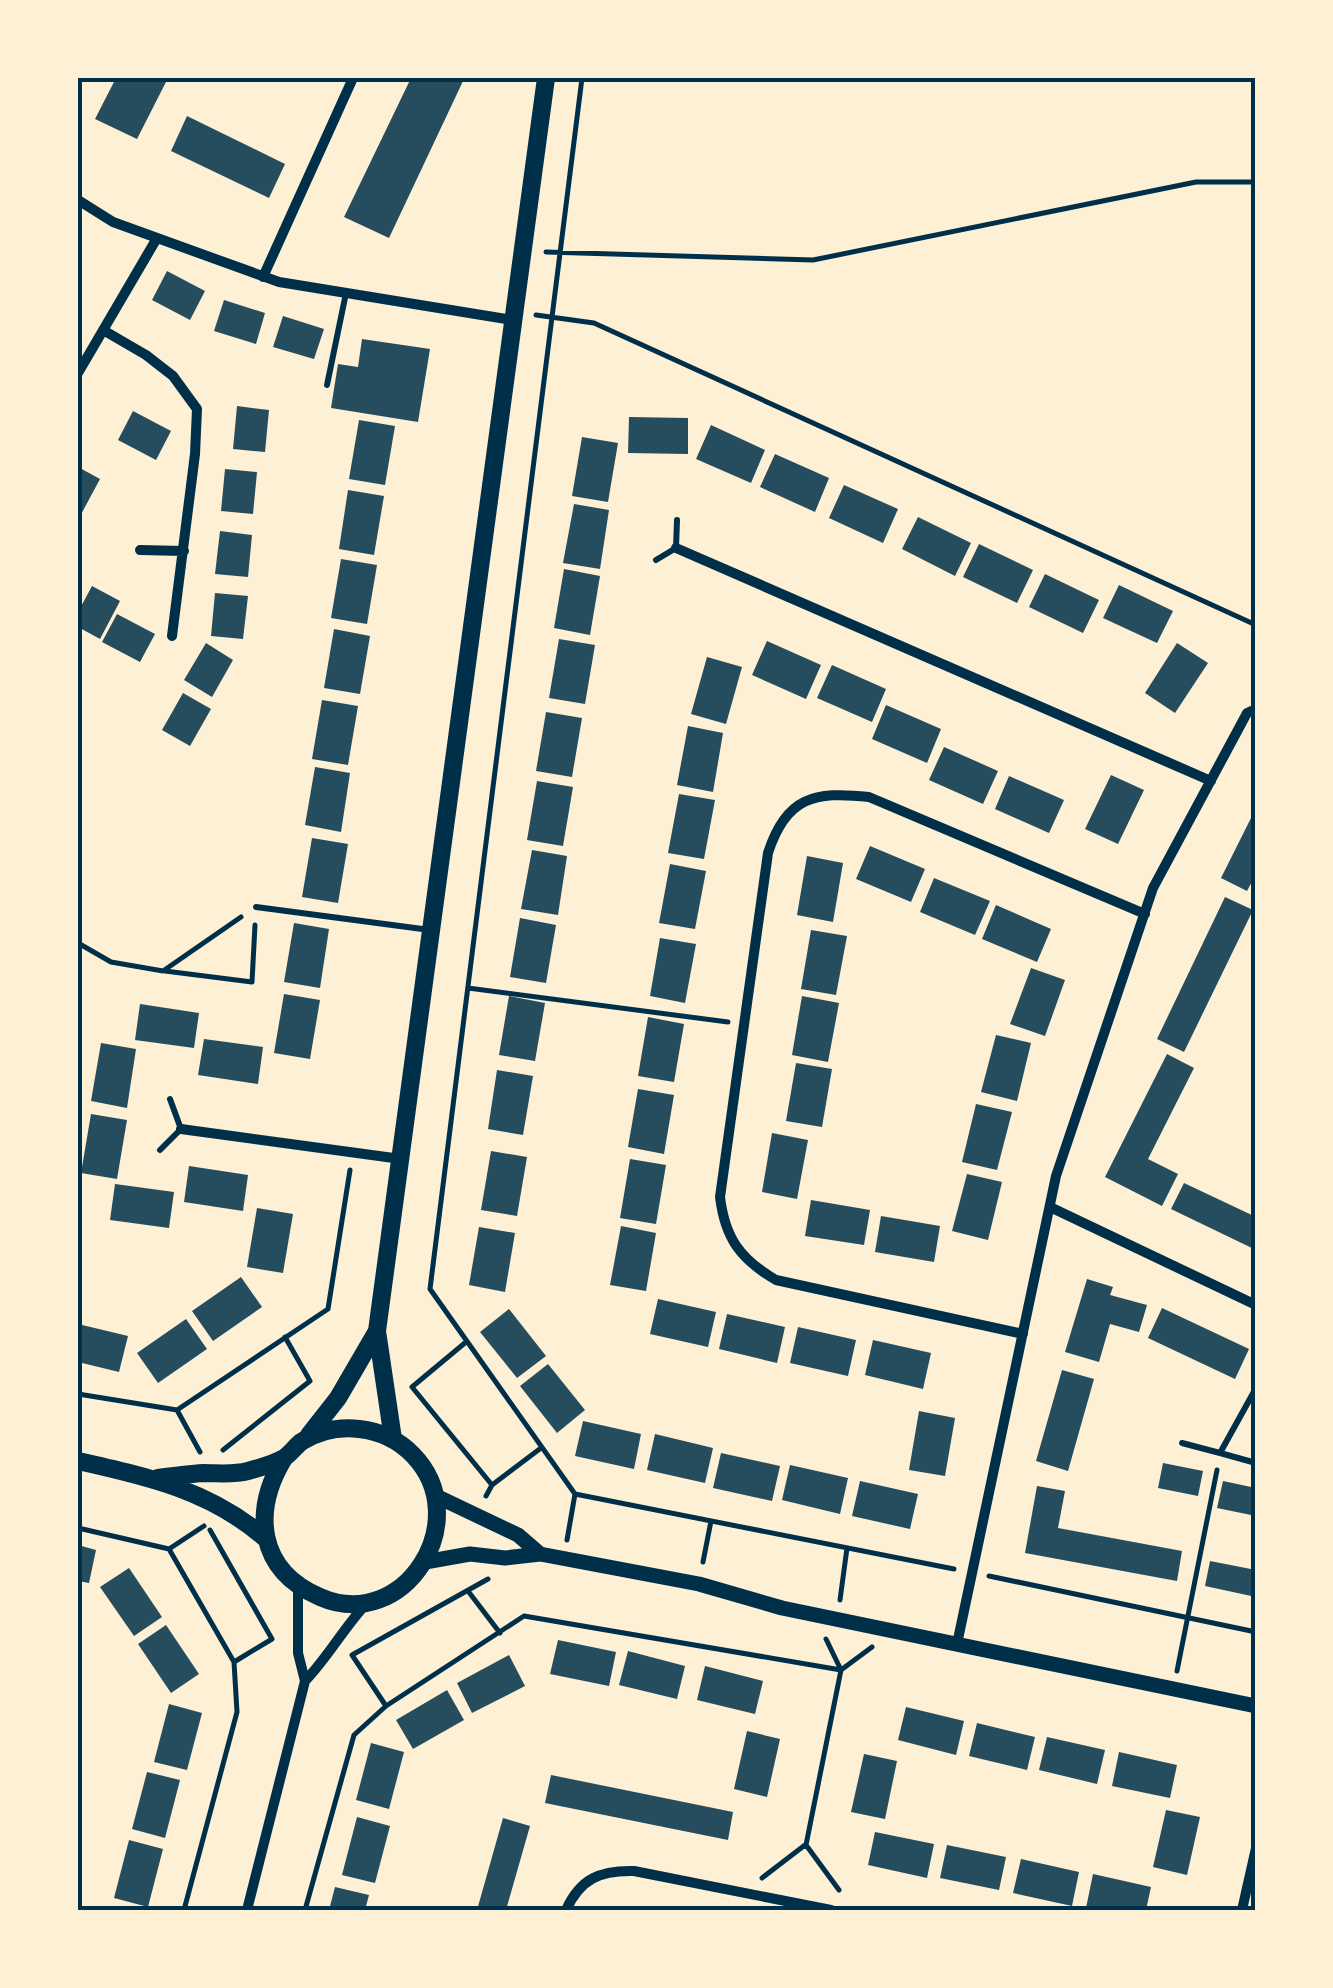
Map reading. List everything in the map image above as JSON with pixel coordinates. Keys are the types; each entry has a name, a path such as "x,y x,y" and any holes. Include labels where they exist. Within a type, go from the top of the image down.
{"main road":[{"path":"393,1439 377,1332 546,78"},
{"path":"301,1442 323,1432 346,1428 370,1430 393,1439 412,1454 427,1473 436,1496 438,1519 425,1562 410,1580 369,1601 346,1603 323,1598 298,1585 278,1565 266,1539 262,1510 269,1482 284,1458 338,1398 377,1332"},
{"path":"158,1478 203,1473 229,1475 284,1458"},
{"path":"78,1461 158,1478 187,1494 218,1504 266,1539"}],"street":[{"path":"264,277 353,78"},
{"path":"78,200 114,222 278,282 512,316"},
{"path":"78,373 157,238"},
{"path":"103,330 146,355 172,376 196,409 172,636"},
{"path":"676,548 1211,780"},
{"path":"140,550 184,551"},
{"path":"957,1644 1056,1176 1153,888 1246,714 1256,709"},
{"path":"1023,1334 776,1280 751,1266 731,1243 720,1198 768,853 776,827 790,810 812,797 869,797 1144,914"},
{"path":"181,1130 401,1159"},
{"path":"1050,1207 1256,1306"},
{"path":"436,1496 518,1536 540,1554"},
{"path":"425,1562 470,1554 505,1558 540,1554 700,1584 813,1614 1256,1706"},
{"path":"247,1910 305,1681 298,1654 298,1585"},
{"path":"305,1681 326,1660 348,1623 369,1601"},
{"path":"1242,1910 1256,1848"},
{"path":"566,1910 586,1882 608,1870 634,1871 831,1910"}],"lane":[{"path":"327,385 346,293"},
{"path":"656,560 676,548 677,520"},
{"path":"256,907 432,930"},
{"path":"160,1150 181,1130 170,1099"},
{"path":"1220,1453 1256,1388"},
{"path":"1182,1443 1256,1463"}],"path":[{"path":"564,1559 574,1494 430,1289 582,78"},
{"path":"521,251 813,260 1196,182 1256,182"},
{"path":"512,316 594,323 1256,625"},
{"path":"164,971 256,907"},
{"path":"78,943 111,962 252,982 256,907"},
{"path":"468,988 744,1024"},
{"path":"78,1394 177,1410 328,1309 352,1152"},
{"path":"220,1453 310,1381 285,1337"},
{"path":"467,1341 412,1388 492,1486"},
{"path":"177,1410 202,1456"},
{"path":"485,1499 492,1486 542,1448"},
{"path":"1174,1689 1220,1453"},
{"path":"574,1494 1256,1632"},
{"path":"700,1584 711,1521"},
{"path":"78,1528 169,1549 206,1524 272,1639 234,1662"},
{"path":"837,1619 848,1548"},
{"path":"169,1549 234,1662 237,1712 184,1910"},
{"path":"386,1706 352,1655 468,1592 494,1575 505,1558"},
{"path":"468,1592 500,1633"},
{"path":"742,1892 806,1844 841,1670 813,1614"},
{"path":"305,1910 354,1734 386,1706 524,1616 841,1670 876,1644 878,1627"},
{"path":"806,1844 844,1897"}],"building":[{"path":"116,78 168,78 137,139 95,119"},
{"path":"411,78 464,79 389,238 344,217"},
{"path":"187,116 285,164 269,198 171,151"},
{"path":"167,271 205,291 190,320 152,300"},
{"path":"224,300 265,313 256,344 214,331"},
{"path":"283,316 324,329 314,359 273,347"},
{"path":"362,339 430,349 418,422 331,408 338,364 358,367"},
{"path":"237,406 269,410 265,452 233,449"},
{"path":"133,411 171,431 156,460 118,440"},
{"path":"629,417 688,418 688,454 628,453"},
{"path":"359,420 395,426 385,485 349,479"},
{"path":"711,425 765,450 751,483 696,459"},
{"path":"582,437 618,443 608,502 572,496"},
{"path":"775,454 829,478 815,512 760,487"},
{"path":"78,467 100,479 78,520"},
{"path":"225,469 257,472 253,514 221,511"},
{"path":"844,485 898,509 883,543 829,518"},
{"path":"348,490 384,496 374,555 339,549"},
{"path":"574,504 609,510 600,569 563,563"},
{"path":"918,517 971,543 955,576 902,549"},
{"path":"220,531 252,535 248,577 215,574"},
{"path":"979,544 1033,570 1017,603 963,577"},
{"path":"341,559 377,565 367,624 331,618"},
{"path":"564,569 600,576 590,635 554,628"},
{"path":"1045,574 1099,600 1083,633 1029,607"},
{"path":"1119,585 1173,611 1157,643 1103,618"},
{"path":"92,586 120,601 100,639 78,627 78,612"},
{"path":"215,593 248,596 243,639 211,636"},
{"path":"117,614 155,634 140,662 102,642"},
{"path":"334,629 370,636 360,694 324,688"},
{"path":"559,639 595,645 585,704 549,698"},
{"path":"767,641 821,665 806,699 752,675"},
{"path":"206,643 233,660 212,697 184,680"},
{"path":"1177,643 1208,663 1175,713 1145,693"},
{"path":"707,657 742,667 726,724 691,714"},
{"path":"832,665 886,689 872,722 817,698"},
{"path":"183,693 211,709 190,746 162,730"},
{"path":"322,700 358,706 348,765 312,759"},
{"path":"886,705 941,729 927,763 872,739"},
{"path":"546,712 582,718 572,777 536,771"},
{"path":"688,726 723,733 713,792 677,785"},
{"path":"944,747 998,771 983,804 929,780"},
{"path":"315,767 350,773 341,832 305,825"},
{"path":"1111,775 1144,790 1118,844 1085,829"},
{"path":"1009,776 1064,800 1049,833 995,809"},
{"path":"537,781 573,787 563,846 527,840"},
{"path":"679,794 715,800 704,859 668,853"},
{"path":"1256,808 1256,874 1247,891 1221,878"},
{"path":"312,838 348,844 338,903 302,897"},
{"path":"870,846 925,869 911,902 856,879"},
{"path":"532,850 567,856 558,915 521,909"},
{"path":"807,856 843,863 833,922 797,915"},
{"path":"670,864 706,871 695,929 659,923"},
{"path":"934,878 990,901 975,935 920,912"},
{"path":"1225,897 1253,910 1184,1052 1157,1039"},
{"path":"996,905 1051,929 1037,962 982,939"},
{"path":"520,918 556,925 546,983 510,977"},
{"path":"294,923 329,929 320,988 284,982"},
{"path":"811,930 847,936 836,995 801,989"},
{"path":"660,938 696,944 685,1003 650,996"},
{"path":"1031,968 1065,980 1045,1036 1010,1024"},
{"path":"284,994 320,1000 310,1059 274,1053"},
{"path":"509,996 545,1003 535,1061 499,1055"},
{"path":"802,996 839,1003 828,1062 792,1055"},
{"path":"140,1004 199,1013 194,1048 135,1040"},
{"path":"648,1017 684,1024 674,1082 638,1076"},
{"path":"996,1035 1031,1043 1017,1101 981,1092"},
{"path":"204,1039 263,1047 258,1084 198,1075"},
{"path":"101,1043 136,1049 127,1108 91,1101"},
{"path":"1167,1054 1194,1068 1148,1159 1178,1174 1162,1206 1105,1177"},
{"path":"796,1063 832,1069 822,1127 786,1121"},
{"path":"497,1070 533,1076 523,1135 488,1129"},
{"path":"638,1089 674,1095 664,1154 628,1147"},
{"path":"976,1104 1012,1112 997,1170 962,1162"},
{"path":"91,1114 127,1120 117,1179 81,1173"},
{"path":"772,1133 808,1140 797,1199 762,1192"},
{"path":"491,1151 527,1157 517,1216 481,1210"},
{"path":"630,1159 666,1165 656,1224 620,1218"},
{"path":"189,1166 248,1175 243,1211 184,1202"},
{"path":"967,1174 1002,1182 988,1240 952,1231"},
{"path":"1184,1183 1256,1217 1256,1250 1171,1209"},
{"path":"115,1184 174,1192 169,1228 110,1220"},
{"path":"811,1200 870,1210 864,1245 805,1236"},
{"path":"257,1208 293,1214 283,1273 247,1267"},
{"path":"881,1216 940,1226 934,1262 875,1252"},
{"path":"621,1226 656,1233 646,1291 610,1285"},
{"path":"479,1227 515,1233 505,1292 469,1285"},
{"path":"241,1277 262,1307 213,1341 192,1311"},
{"path":"1087,1279 1113,1287 1110,1295 1147,1305 1139,1332 1110,1324 1099,1362 1065,1352"},
{"path":"658,1299 716,1312 708,1347 650,1334"},
{"path":"1162,1308 1249,1349 1235,1379 1148,1338"},
{"path":"509,1309 546,1356 517,1378 480,1332"},
{"path":"727,1314 785,1327 777,1363 719,1349"},
{"path":"186,1319 207,1349 158,1383 137,1353"},
{"path":"78,1324 128,1336 119,1372 78,1362"},
{"path":"798,1327 856,1340 848,1376 790,1363"},
{"path":"873,1340 931,1353 923,1389 865,1375"},
{"path":"548,1364 585,1410 557,1433 520,1386"},
{"path":"1062,1370 1094,1379 1068,1471 1036,1461"},
{"path":"919,1411 955,1418 945,1476 909,1470"},
{"path":"583,1421 641,1434 634,1469 575,1456"},
{"path":"655,1434 713,1448 705,1483 647,1470"},
{"path":"721,1453 780,1466 772,1501 713,1488"},
{"path":"1163,1463 1203,1471 1198,1496 1158,1488"},
{"path":"790,1465 848,1478 840,1514 782,1500"},
{"path":"860,1481 918,1494 910,1529 852,1516"},
{"path":"1223,1481 1256,1488 1256,1516 1217,1508"},
{"path":"1037,1486 1065,1491 1058,1528 1182,1551 1177,1581 1025,1553"},
{"path":"78,1545 96,1550 89,1583 78,1581"},
{"path":"1210,1561 1256,1570 1256,1597 1205,1586"},
{"path":"129,1568 162,1617 134,1636 100,1587"},
{"path":"166,1625 199,1674 171,1693 138,1644"},
{"path":"558,1640 616,1652 609,1686 550,1674"},
{"path":"628,1651 685,1666 677,1699 619,1685"},
{"path":"509,1655 525,1686 472,1713 457,1683"},
{"path":"705,1666 763,1681 755,1714 697,1700"},
{"path":"447,1690 464,1720 413,1749 396,1720"},
{"path":"169,1704 202,1713 187,1770 154,1762"},
{"path":"906,1707 964,1721 956,1755 898,1740"},
{"path":"977,1723 1035,1737 1027,1770 969,1756"},
{"path":"747,1731 780,1739 767,1797 734,1789"},
{"path":"1047,1737 1105,1750 1097,1784 1039,1770"},
{"path":"371,1743 404,1752 389,1809 356,1800"},
{"path":"1119,1752 1177,1765 1170,1798 1112,1786"},
{"path":"864,1754 897,1761 885,1819 851,1812"},
{"path":"147,1772 180,1780 165,1838 132,1829"},
{"path":"551,1775 733,1812 728,1840 545,1803"},
{"path":"1166,1810 1200,1817 1187,1875 1153,1867"},
{"path":"357,1817 390,1826 375,1883 342,1875"},
{"path":"503,1818 530,1826 506,1910 477,1910"},
{"path":"875,1832 934,1844 927,1878 868,1865"},
{"path":"129,1840 163,1849 148,1907 114,1898"},
{"path":"947,1845 1006,1857 999,1890 940,1878"},
{"path":"1021,1859 1079,1872 1072,1906 1013,1893"},
{"path":"1093,1874 1151,1887 1146,1910 1086,1908"},
{"path":"335,1887 369,1895 365,1910 329,1910"}]}
